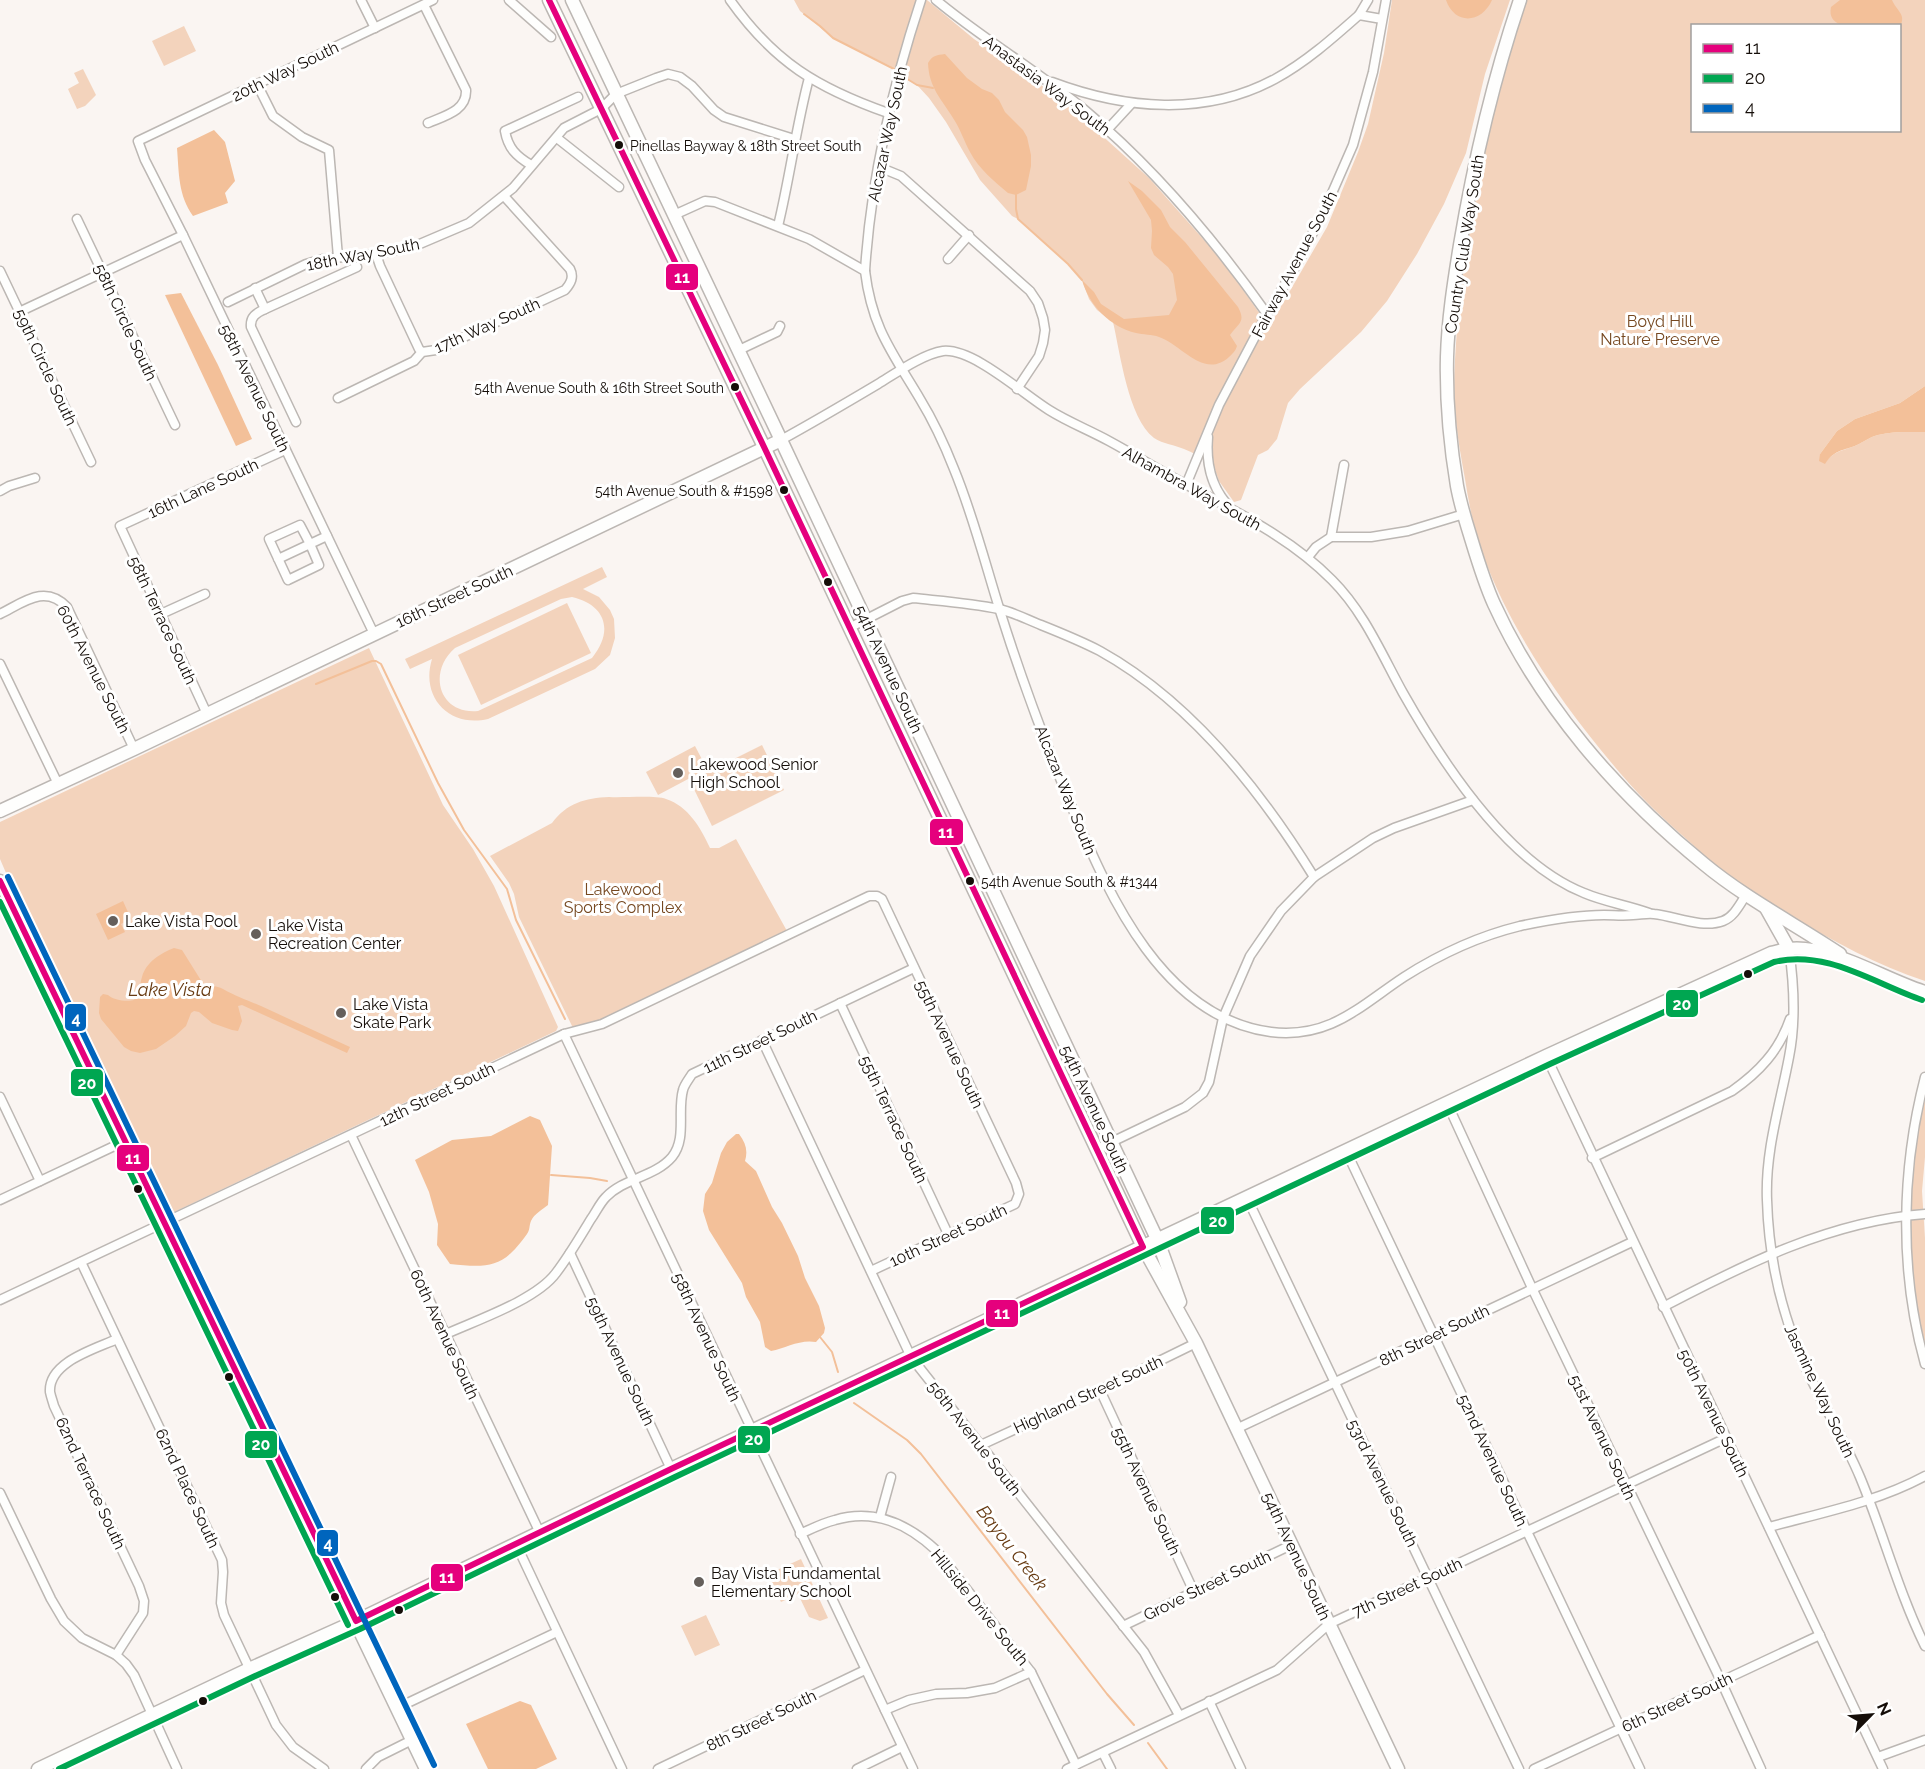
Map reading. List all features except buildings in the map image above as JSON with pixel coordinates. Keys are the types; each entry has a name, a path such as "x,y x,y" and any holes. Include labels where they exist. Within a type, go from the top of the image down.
{"street":[{"path":"361,0 375,28"},
{"name":"20th Way South","path":"138,141 434,0"},
{"path":"510,0 551,37"},
{"name":"54th Avenue South","path":"549,0 765,448 1143,1247 1196,1343 1398,1769"},
{"name":"54th Avenue South","path":"572,0 1158,1241 1196,1343"},
{"path":"730,0 766,44 788,64 844,96 888,113"},
{"name":"Alcazar Way South","path":"865,271 867,235 888,113 921,0"},
{"name":"Anastasia Way South","path":"936,0 981,36 1042,78 1107,130 1149,168 1202,227 1268,314"},
{"path":"1042,78 1072,89 1131,104 1188,104 1220,99 1274,80 1297,66 1359,15 1368,0"},
{"name":"Fairway Avenue South","path":"1186,485 1219,405 1300,260 1353,145 1373,72 1386,0"},
{"name":"Country Club Way South","path":"1520,0 1504,48 1473,168 1454,291 1447,356 1449,423 1457,488 1464,514 1493,602 1520,654 1565,721 1606,770 1666,830 1704,865 1764,905 1780,929 1789,949"},
{"path":"424,5 466,90 466,98 458,110 428,123"},
{"path":"1359,15 1382,19"},
{"path":"616,94 668,74 680,77 724,117 794,139"},
{"path":"778,226 787,190 794,139 809,78"},
{"path":"257,84 273,116 302,137 328,150 338,257"},
{"name":"18th Way South","path":"228,302 306,264 415,246 469,223 513,188 564,128 601,109 616,94"},
{"path":"531,165 515,155 505,131 579,97"},
{"path":"1107,130 1131,104"},
{"path":"557,138 619,187"},
{"name":"58th Avenue South","path":"138,141 145,160 374,634"},
{"path":"879,167 901,176 1030,291 1043,318 1045,330 1039,356 1017,389"},
{"name":"17th Way South","path":"338,398 414,361 422,352 436,350 566,290 571,283 570,269 504,195"},
{"path":"674,215 705,201 715,202 809,239 865,271 874,318 902,369"},
{"name":"58th Circle South","path":"77,219 175,425"},
{"path":"19,312 183,235"},
{"path":"948,259 969,236"},
{"path":"376,254 419,350 422,352"},
{"path":"296,422 250,321 254,315 265,309 357,267"},
{"name":"59th Circle South","path":"0,271 91,462"},
{"path":"255,288 265,309"},
{"path":"739,350 777,332 780,326"},
{"name":"Alhambra Way South","path":"902,369 931,354 943,351 957,352 979,362 1050,411 1107,440 1289,543 1333,580 1366,624 1434,746 1473,800 1521,852 1540,869 1584,894 1651,914"},
{"name":"Alcazar Way South","path":"902,369 923,403 954,470 971,515 1025,686 1051,756 1107,886 1128,923 1154,958 1180,987 1201,1005 1223,1018 1249,1028 1295,1033 1332,1024 1353,1014 1428,963 1488,935 1562,917 1651,914 1699,922 1722,921 1730,918 1746,894"},
{"name":"16th Street South","path":"0,811 765,448 902,369"},
{"path":"1209,428 1208,464 1216,489 1230,508"},
{"name":"16th Lane South","path":"120,526 285,450"},
{"path":"1331,537 1344,465"},
{"path":"0,491 35,478"},
{"path":"1308,557 1331,537 1371,537 1408,531 1464,514"},
{"path":"300,525 310,544 319,565 288,580 269,539 300,525"},
{"name":"58th Terrace South","path":"120,526 207,714"},
{"path":"278,560 327,536"},
{"path":"161,614 205,594"},
{"name":"60th Avenue South","path":"0,614 39,595 59,598 67,607 134,749"},
{"path":"849,628 913,598 1000,609 1071,637 1101,652 1146,681 1218,748 1257,792 1314,877"},
{"path":"0,664 58,784"},
{"path":"1097,1149 1185,1107 1203,1093 1209,1082 1223,1018 1250,956 1281,911 1314,877 1373,838 1394,828 1473,800"},
{"path":"956,854 972,846"},
{"path":"0,881 426,1769"},
{"name":"12th Street South","path":"0,1300 564,1034 602,1024 869,896 877,896"},
{"name":"55th Avenue South","path":"877,896 882,899 1017,1183 1019,1194"},
{"path":"1764,905 1859,966"},
{"path":"38,1769 56,1765 152,1715 356,1621 671,1469 1546,1056 1771,953 1789,949 1826,954 1925,992"},
{"name":"Jasmine Way South","path":"1789,949 1794,995 1793,1030 1768,1164 1766,1197 1770,1253 1778,1289 1799,1352 1847,1448 1925,1646"},
{"name":"11th Street South","path":"446,1334 533,1294 556,1274 605,1198 614,1190 659,1167 673,1156 681,1126 680,1107 683,1088 692,1074 914,968"},
{"name":"55th Terrace South","path":"840,1003 948,1234"},
{"path":"1592,1158 1710,1103 1748,1080 1773,1053 1785,1035 1793,1013"},
{"name":"58th Avenue South","path":"564,1034 913,1769"},
{"name":"56th Avenue South","path":"762,1040 911,1357 1144,1652 1179,1715"},
{"name":"50th Avenue South","path":"1546,1056 1592,1158 1883,1769"},
{"path":"1925,1077 1917,1106 1905,1215 1913,1304 1919,1344 1925,1364"},
{"path":"0,1097 40,1181"},
{"name":"51st Avenue South","path":"1447,1103 1532,1288 1761,1769"},
{"name":"60th Avenue South","path":"351,1135 540,1533"},
{"path":"0,1200 125,1141"},
{"name":"52nd Avenue South","path":"1346,1151 1640,1769"},
{"name":"10th Street South","path":"871,1271 1015,1204 1019,1194"},
{"name":"53rd Avenue South","path":"1247,1198 1519,1769"},
{"path":"1663,1307 1770,1253 1846,1228 1905,1215 1925,1214"},
{"name":"8th Street South","path":"1236,1429 1632,1242"},
{"name":"59th Avenue South","path":"570,1253 671,1469"},
{"name":"62nd Place South","path":"81,1262 222,1560 221,1603 224,1615 249,1669 284,1737 304,1756 324,1769"},
{"name":"62nd Terrace South","path":"116,1655 143,1613 144,1600 54,1406 50,1391 57,1370 67,1362 117,1339"},
{"name":"Highland Street South","path":"981,1444 1196,1343"},
{"name":"55th Avenue South","path":"1100,1390 1194,1593"},
{"name":"7th Street South","path":"1067,1769 1276,1670 1329,1623 1726,1438"},
{"path":"1769,1527 1869,1500 1925,1476"},
{"path":"880,1517 891,1477"},
{"path":"0,1493 64,1621 82,1638 116,1655 126,1664 134,1675 177,1769"},
{"name":"Hillside Drive South","path":"800,1534 836,1519 858,1516 880,1517 920,1536 937,1551 1031,1672 1076,1765"},
{"path":"516,1544 622,1769"},
{"name":"Grove Street South","path":"1123,1626 1291,1545"},
{"path":"397,1708 557,1632"},
{"name":"6th Street South","path":"1534,1769 1820,1635"},
{"name":"8th Street South","path":"658,1769 865,1670"},
{"path":"885,1710 909,1700 936,1694 967,1693 995,1688 1031,1672"},
{"path":"1209,1701 1241,1769"},
{"path":"366,1769 378,1757 412,1740"},
{"path":"1878,1757 1925,1740"},
{"path":"856,1769 902,1747"},
{"path":"1102,1753 1111,1769"}],"green space":[{"path":"794,0 927,0 974,39 1077,113 1149,178 1212,249 1269,327 1327,227 1358,152 1368,124 1384,53 1392,0 1510,0 1485,74 1466,153 1444,204 1417,254 1387,301 1361,332 1288,403 1277,439 1268,450 1258,455 1241,500 1234,502 1219,481 1213,464 1188,451 1154,438 1145,429 1126,384 1113,322 1097,310 1089,299 1082,280 1068,264 1012,216 980,180 929,98 917,85 890,66 833,38 800,11"},
{"name":"Boyd Hill Nature Preserve","path":"1526,0 1925,0 1925,386 1900,403 1855,419 1837,431 1820,454 1825,463 1837,452 1875,436 1896,432 1925,432 1925,981 1890,968 1823,934 1749,889 1712,863 1646,801 1580,723 1542,670 1495,585 1474,527 1468,498 1454,403 1454,371 1466,246 1481,162 1501,80"},
{"path":"184,26 196,51 164,66 152,41"},
{"path":"83,69 96,95 85,106 77,109 68,89 79,83 74,73"},
{"path":"602,567 607,577 583,589 599,597 614,619 615,638 610,655 595,669 488,719 474,721 450,714 441,707 430,686 429,673 432,659 410,669 405,659","holes":["572,597 593,606 603,620 603,638 592,658 478,711 454,706 446,699 441,690 441,669 446,658 455,648 561,599"]},
{"path":"567,603 591,653 481,705 458,655"},
{"path":"369,648 443,805 473,849 494,886 558,1027 556,1031 174,1212 166,1209 160,1201 28,924 0,859 0,822"},
{"path":"762,745 784,790 712,826 690,781"},
{"path":"695,746 707,769 658,795 646,772"},
{"name":"Lakewood Sports Complex","path":"609,797 654,797 674,802 693,819 710,848 719,848 736,839 787,931 600,1020 573,1028 519,917 509,883 490,856 552,823 570,806 584,800"},
{"path":"1925,1092 1925,1157 1922,1191 1925,1238 1925,1352 1912,1254 1911,1190"},
{"path":"801,1559 828,1618 820,1621 809,1617 798,1594 781,1602 768,1574"},
{"path":"706,1615 720,1645 695,1656 681,1626"}],"water":[{"path":"1446,0 1492,0 1482,13 1469,18 1456,14"},
{"path":"1840,0 1892,0 1902,16 1902,22 1901,24 1840,24 1831,16 1831,7"},
{"path":"945,54 967,78 992,93 999,100 1005,112 1023,130 1031,155 1026,190 1016,195 1008,193 978,164 968,148 958,126 936,92 929,72 928,63 931,59"},
{"path":"214,130 225,142 235,181 225,193 228,203 193,216 182,192 177,148"},
{"path":"1128,181 1161,210 1170,227 1238,307 1241,319 1230,335 1237,346 1229,357 1220,363 1211,365 1202,363 1159,337 1136,333 1118,326 1102,314 1085,289 1082,280 1094,292 1101,304 1124,319 1169,315 1177,300 1173,274 1154,255 1151,248 1151,220"},
{"path":"181,293 252,439 236,446 165,295"},
{"path":"1925,386 1925,432 1896,432 1878,435 1837,452 1825,464 1819,461 1820,454 1837,431 1855,419 1900,403"},
{"name":"Lake Vista Pool","path":"123,901 131,919 121,924 125,932 108,940 96,914"},
{"name":"Lake Vista","path":"174,948 182,950 202,982 350,1047 347,1053 242,1005 238,1006 242,1021 238,1031 212,1023 199,1012 194,1011 186,1026 156,1049 140,1053 124,1047 101,1019 100,997 103,994 120,1000 134,1000 138,995 144,972 150,963 159,955"},
{"path":"530,1116 540,1120 552,1146 548,1205 534,1216 527,1234 510,1254 502,1259 494,1263 475,1266 450,1264 437,1245 438,1224 429,1192 415,1160 452,1140 491,1136"},
{"path":"739,1134 746,1147 745,1161 756,1171 798,1256 805,1278 819,1306 825,1328 824,1333 816,1342 799,1343 771,1351 765,1347 760,1322 746,1297 742,1283 709,1230 703,1211 705,1194 712,1183 721,1153 727,1142"},
{"path":"520,1701 531,1705 557,1759 536,1769 488,1769 466,1724"}],"waterway":[{"path":"804,14 833,38 894,69"},
{"path":"904,77 917,85 933,88"},
{"path":"1016,195 1018,219 1068,264 1082,280"},
{"path":"316,684 372,661 381,664 438,783 464,830 507,889 516,920 565,1019"},
{"name":"Bayou Creek","path":"551,1175 607,1181"},
{"name":"Bayou Creek","path":"820,1337 832,1352 838,1372"},
{"name":"Bayou Creek","path":"854,1403 907,1440 921,1454 1107,1694 1134,1725"},
{"name":"Bayou Creek","path":"1148,1743 1167,1769"}],"transit line":[{"name":"11","path":"0,881 356,1621 671,1469 1143,1247 765,449 549,0"},
{"name":"4","path":"8,877 434,1765"},
{"name":"20","path":"0,902 348,1625"},
{"name":"20","path":"59,1769 360,1629 675,1477 1550,1064 1774,962 1793,959 1831,964 1922,1000"}],"place":[{"name":"Pinellas Bayway & 18th Street South","path":"619,145"},
{"name":"54th Avenue South & 16th Street South","path":"735,387"},
{"name":"54th Avenue South & #1598","path":"784,490"},
{"name":"Lakewood Senior High School","path":"678,773"},
{"name":"54th Avenue South & #1344","path":"970,881"},
{"name":"Lake Vista Pool","path":"113,921"},
{"name":"Lake Vista Recreation Center","path":"256,934"},
{"name":"Lake Vista Skate Park","path":"341,1013"},
{"name":"Bay Vista Fundamental Elementary School","path":"699,1582"}]}
